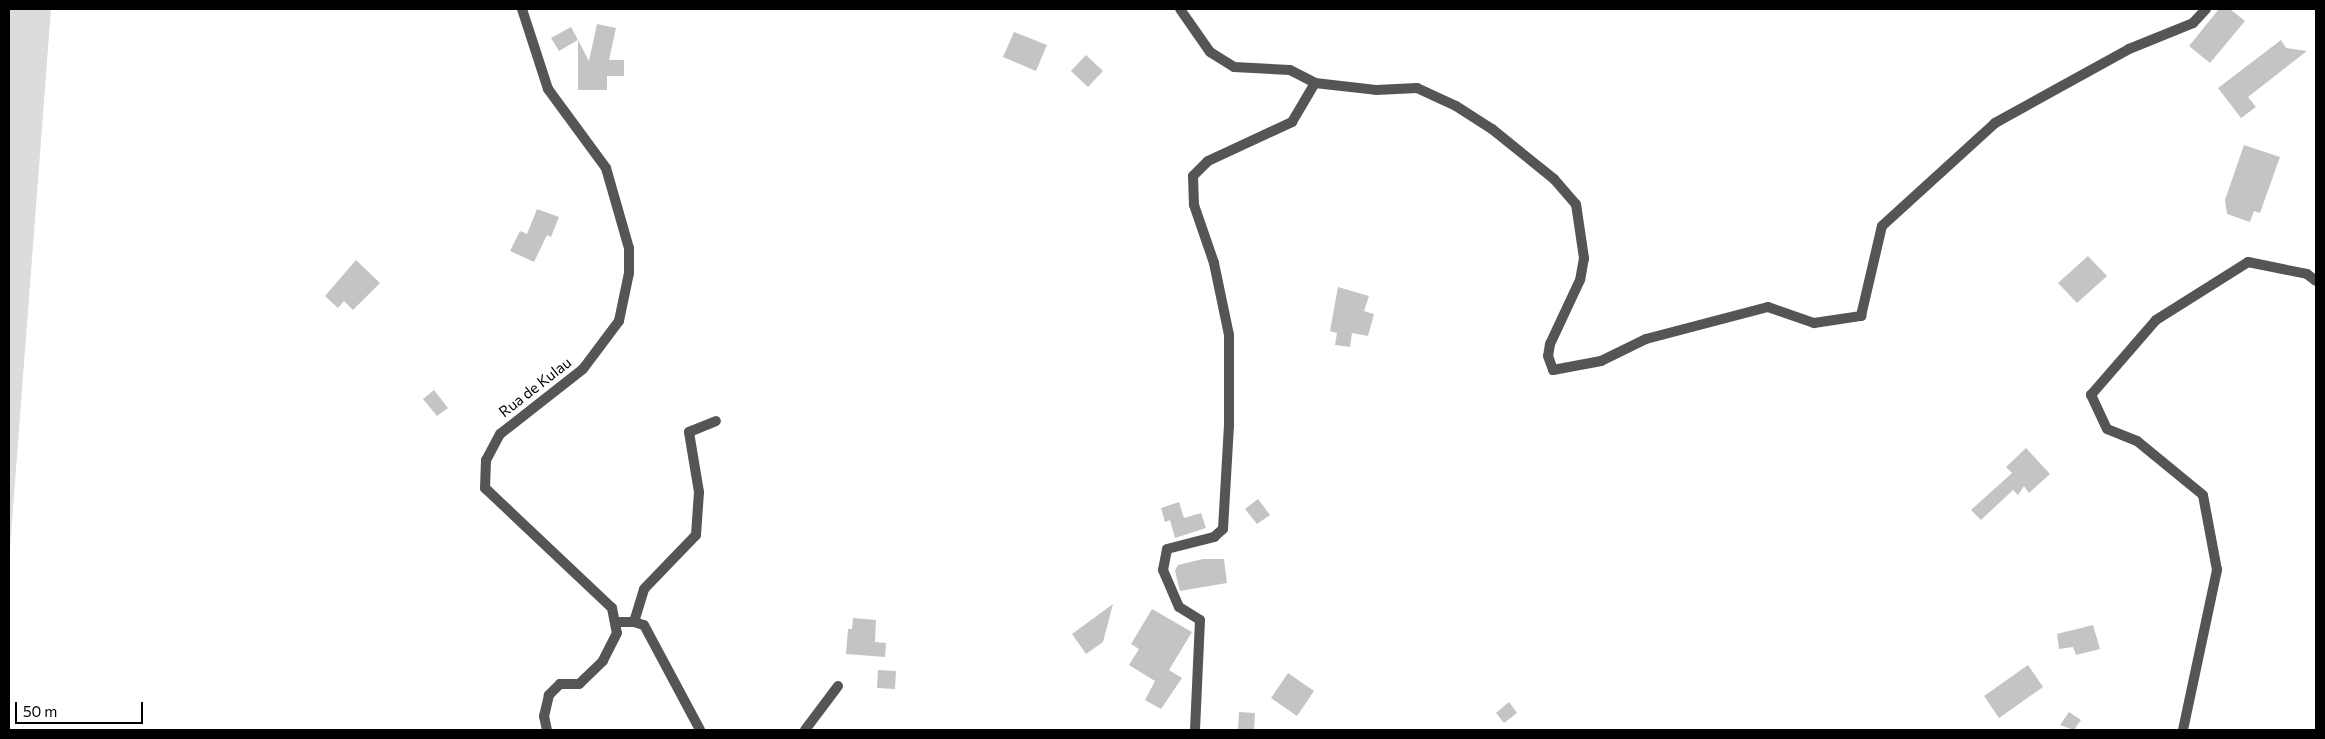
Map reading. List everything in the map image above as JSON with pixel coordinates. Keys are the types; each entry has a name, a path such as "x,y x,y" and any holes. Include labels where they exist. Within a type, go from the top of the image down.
{"street":[{"name":"Rua de Kulau","path":"522,9 548,89 606,168 629,248 630,273 618,321 583,369 500,434 486,460 485,488 612,608 615,622"},
{"path":"1180,9 1210,52 1234,66 1290,70 1316,83 1376,90 1417,88 1448,102 1492,128 1554,179 1576,204 1584,258 1580,280 1550,344 1548,356 1553,370 1601,362 1646,339 1768,307 1814,323 1861,316 1882,226 1995,123 2129,49 2193,22 2206,9"},
{"path":"1195,730 1200,620 1179,607 1163,570 1167,549 1214,537 1222,529 1229,426 1229,335 1214,263 1194,205 1193,176 1208,161 1292,122 1316,83"},
{"path":"2183,730 2217,570 2203,495 2137,441 2107,429 2091,395 2156,320 2248,262 2307,274 2316,281"},
{"path":"634,622 644,589 696,535 699,492 689,432 716,421"},
{"path":"547,730 544,716 549,695 560,684 579,684 602,661 617,633 615,622 634,622 644,625 700,730"},
{"path":"805,730 838,686"}],"shaded area":[{"path":"9,9 51,9 9,561"}],"building":[{"path":"2219,9 2230,9 2245,21 2210,63 2189,46"},
{"path":"597,24 616,28 609,60 624,60 624,76 607,76 607,90 578,90 578,40 589,61"},
{"path":"571,27 578,40 559,51 551,38"},
{"path":"1014,32 1047,45 1036,71 1003,57"},
{"path":"2281,40 2286,48 2307,51 2248,97 2256,107 2241,118 2218,88"},
{"path":"1086,55 1103,71 1088,87 1071,71"},
{"path":"2244,145 2280,157 2260,213 2254,211 2250,222 2227,214 2225,200"},
{"path":"537,209 559,217 551,237 547,235 534,262 510,251 520,231 527,234"},
{"path":"2088,256 2107,276 2077,303 2058,283"},
{"path":"356,260 380,283 353,310 344,301 338,308 325,296"},
{"path":"1338,287 1369,296 1364,311 1374,314 1368,336 1352,333 1350,347 1335,345 1337,333 1330,331"},
{"path":"434,390 448,408 437,416 423,399"},
{"path":"2026,448 2050,474 2029,493 2024,486 2018,495 2013,490 1981,520 1971,510 2012,473 2006,467"},
{"path":"1258,499 1270,515 1257,524 1245,509"},
{"path":"1179,502 1184,518 1201,513 1206,528 1175,538 1170,520 1165,522 1161,508"},
{"path":"1203,559 1224,559 1227,583 1180,591 1175,571 1178,565"},
{"path":"1113,604 1103,642 1086,654 1072,634"},
{"path":"1152,609 1192,632 1169,670 1182,678 1161,709 1145,700 1155,681 1129,665 1139,649 1131,644"},
{"path":"853,618 876,620 875,642 886,643 885,657 846,654 848,629 852,629"},
{"path":"2093,625 2100,649 2076,655 2073,647 2059,649 2057,634"},
{"path":"2028,665 2043,687 1999,718 1984,696"},
{"path":"878,670 896,671 895,689 877,688"},
{"path":"1288,673 1314,691 1297,716 1271,698"},
{"path":"1509,702 1517,713 1504,723 1496,713"},
{"path":"1239,712 1255,713 1254,730 1238,730"},
{"path":"2069,712 2081,720 2074,730 2060,725"}]}
